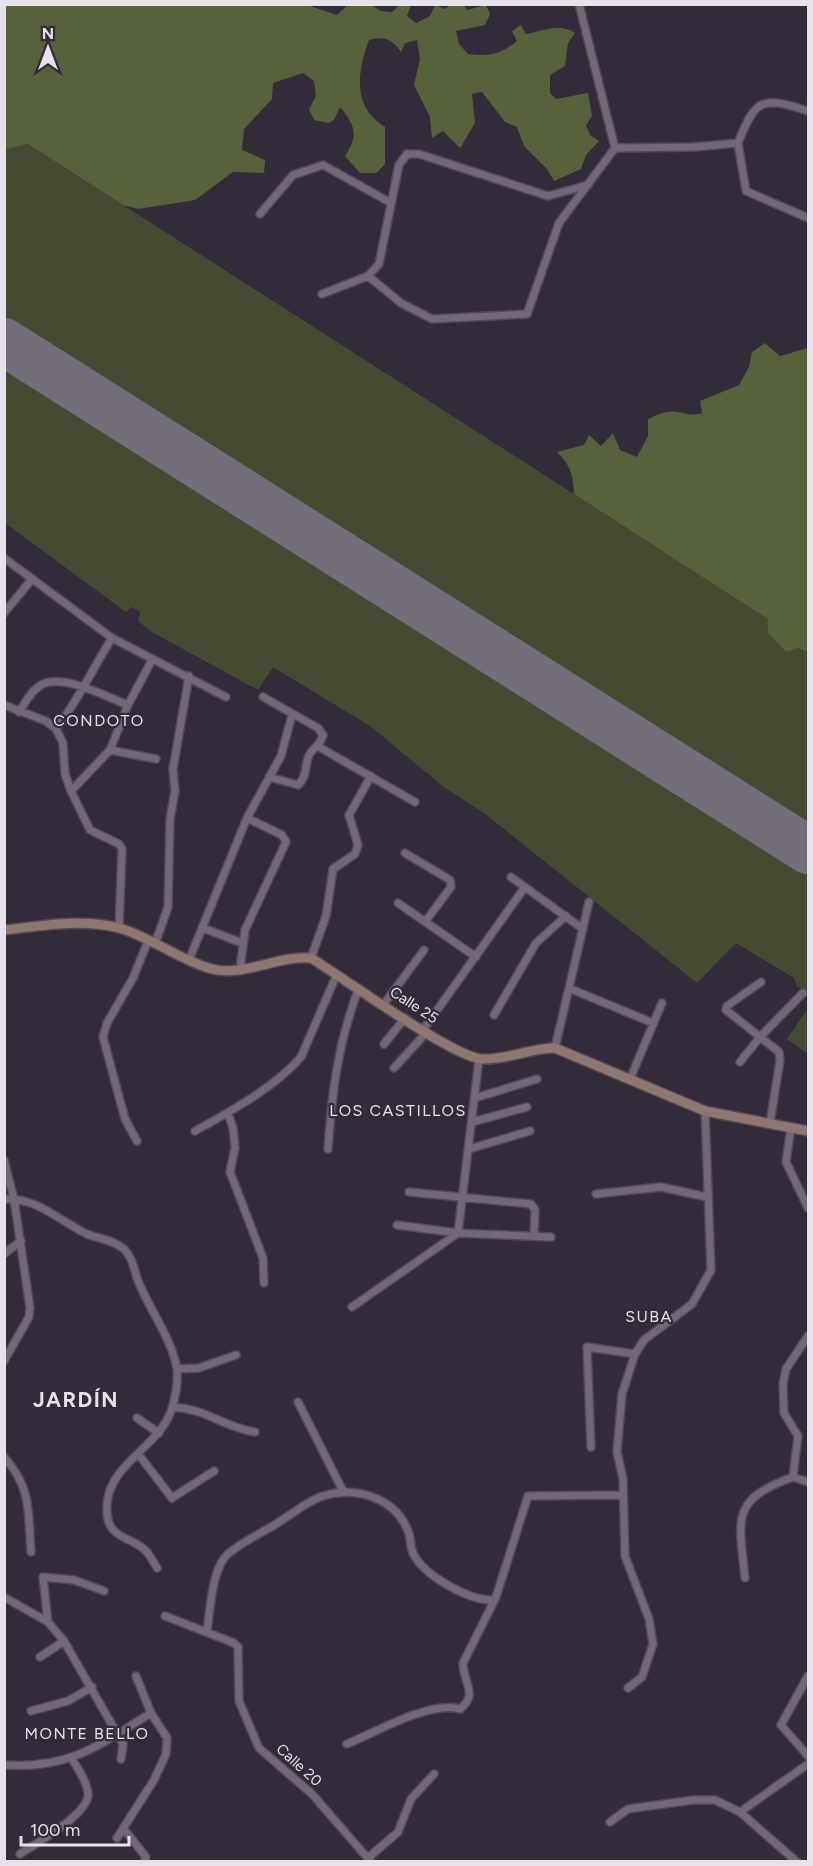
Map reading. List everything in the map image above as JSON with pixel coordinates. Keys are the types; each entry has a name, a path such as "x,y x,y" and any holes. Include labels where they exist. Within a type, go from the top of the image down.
{"street":[{"path":"579,4 615,148"},
{"path":"808,111 770,102 756,107 750,114 738,143 746,191 808,218"},
{"path":"615,148 694,147 738,143"},
{"path":"368,276 401,303 432,319 527,314 559,223 615,148"},
{"path":"322,294 368,276 379,264 399,165 407,154 419,154 548,196 588,185"},
{"path":"260,214 293,175 323,165 391,203"},
{"path":"4,558 112,638 226,697"},
{"path":"4,612 7,601 32,579"},
{"path":"56,729 76,703 82,686 112,638"},
{"path":"71,790 110,750 128,705 152,660"},
{"path":"137,1141 125,1119 103,1037 106,1023 152,943 168,907 170,819 175,792 173,769 189,676"},
{"path":"19,712 35,689 52,681 82,686 128,705"},
{"path":"263,697 321,731 319,747"},
{"path":"4,705 46,721 56,729 63,743 65,774 90,830 119,844 122,849 119,928"},
{"path":"189,960 247,818 281,756 292,715"},
{"path":"319,747 415,802"},
{"path":"269,777 298,785 302,782 311,752 319,747"},
{"path":"110,750 156,759"},
{"path":"4,930 82,923 119,928 213,970 240,969 295,957 311,958 326,916 333,868 355,854 358,845 349,815 371,776"},
{"path":"240,969 245,930 286,842 282,835 247,818"},
{"path":"405,853 450,880 451,887 424,922"},
{"path":"511,877 584,929"},
{"path":"394,1068 425,1031 525,887"},
{"path":"555,1048 571,989 589,902"},
{"path":"398,903 476,957"},
{"path":"494,1015 536,943 566,916"},
{"path":"203,928 242,943"},
{"path":"384,1004 424,950"},
{"name":"Calle 25","path":"311,958 425,1031 479,1059"},
{"path":"195,1131 228,1113 291,1068 301,1057 338,974"},
{"path":"761,982 726,1008 780,1056 770,1123"},
{"path":"328,1149 333,1076 350,1012 359,988"},
{"path":"571,989 653,1023"},
{"path":"740,1062 760,1037 803,993"},
{"path":"630,1079 662,1003"},
{"path":"384,1044 405,1018"},
{"path":"352,1306 458,1233 479,1059 497,1058 540,1048 555,1048 705,1111 808,1131"},
{"path":"475,1098 537,1079"},
{"path":"472,1122 527,1107"},
{"path":"628,1688 642,1677 653,1644 649,1619 625,1556 622,1479 617,1452 622,1394 635,1354 644,1340 692,1304 711,1270 705,1111"},
{"path":"228,1113 233,1128 235,1148 230,1172 262,1258 264,1283"},
{"path":"791,1127 786,1162 808,1208"},
{"path":"469,1149 530,1131"},
{"path":"4,1160 21,1241 29,1317 4,1361"},
{"path":"596,1194 661,1187 707,1197"},
{"path":"410,1192 531,1204 535,1210 534,1236"},
{"path":"4,1199 28,1201 87,1234 123,1248 129,1255 145,1299 177,1369 173,1407 159,1433 139,1455 123,1468 111,1488 106,1506 110,1527 117,1536 147,1551 157,1568"},
{"path":"397,1225 458,1233 551,1237"},
{"path":"4,1254 21,1241"},
{"path":"793,1477 799,1443 798,1436 784,1413 783,1384 786,1369 808,1336"},
{"path":"591,1447 587,1347 635,1354"},
{"path":"177,1369 199,1368 236,1355"},
{"path":"298,1402 343,1491"},
{"path":"173,1407 195,1408 239,1430 255,1432"},
{"path":"137,1418 159,1433"},
{"path":"139,1455 172,1498 214,1471"},
{"path":"4,1457 19,1473 25,1486 31,1552"},
{"path":"745,1578 740,1522 746,1504 754,1495 769,1486 793,1477 808,1482"},
{"path":"207,1631 214,1584 227,1554 321,1497 343,1491 368,1494 382,1501 398,1515 408,1531 412,1551 419,1564 455,1590 493,1600"},
{"path":"347,1744 429,1710 449,1705 460,1709 469,1702 471,1695 464,1673 464,1663 493,1600 528,1496 622,1496"},
{"path":"48,1622 43,1576 74,1580 104,1591"},
{"path":"4,1597 48,1622 64,1641 123,1744 121,1759"},
{"name":"Calle 20","path":"165,1616 207,1631 238,1647 239,1701 260,1748 312,1794 369,1860"},
{"path":"40,1657 64,1641"},
{"path":"117,1838 154,1780 166,1754 167,1738 151,1713 136,1676"},
{"path":"808,1676 781,1725 808,1756"},
{"path":"31,1711 68,1701 92,1687"},
{"path":"4,1765 51,1764 71,1758 94,1749 151,1713"},
{"path":"20,1854 73,1818 87,1805 89,1794 71,1758"},
{"path":"740,1812 808,1764"},
{"path":"369,1860 398,1832 411,1799 434,1773"},
{"path":"610,1821 628,1809 693,1800 715,1800 740,1812 797,1862"},
{"path":"123,1828 146,1857 144,1862"}],"green space":[{"path":"5,5 307,5 337,15 348,5 372,5 380,11 392,12 399,5 411,5 407,16 416,23 430,16 435,5 445,9 450,5 464,5 467,10 486,5 490,14 485,25 456,31 459,44 468,54 475,55 494,54 511,45 517,41 512,31 521,25 526,34 551,28 569,30 575,33 568,43 565,66 550,75 550,93 556,99 588,93 592,116 586,125 590,135 599,141 586,155 581,169 554,181 547,169 524,146 517,127 505,122 482,92 472,94 475,123 460,148 443,131 432,138 430,117 414,85 420,59 417,40 405,43 401,52 391,41 379,38 369,40 360,76 362,99 374,119 385,127 385,164 376,173 360,173 345,156 354,136 352,125 340,107 334,120 328,123 314,120 309,109 316,96 314,81 303,73 273,83 272,99 244,129 242,150 265,160 264,173 233,172 195,200 138,209 123,205 28,144 5,149"},
{"path":"28,144 769,619 768,633 808,652 808,823 5,317 4,149"},
{"path":"765,343 780,356 808,348 808,652 798,648 786,652 768,633 768,619 574,494 570,471 557,452 584,445 589,435 601,446 613,433 620,450 637,457 648,436 648,419 670,412 692,415 702,413 700,401 739,385 749,367 752,352"},
{"path":"5,363 808,865 808,992 797,986 794,978 736,943 697,983 484,813 445,788 370,726 273,667 258,690 152,632 138,621 140,612 132,607 126,612 5,523"},
{"path":"808,1008 808,1054 787,1039"}],"runway":[{"path":"4,342 808,850"}],"district":[{"name":"CONDOTO","path":"99,720"},
{"name":"LOS CASTILLOS","path":"398,1110"},
{"name":"SUBA","path":"649,1316"},
{"name":"JARDÍN","path":"76,1400"},
{"name":"MONTE BELLO","path":"87,1733"}]}
